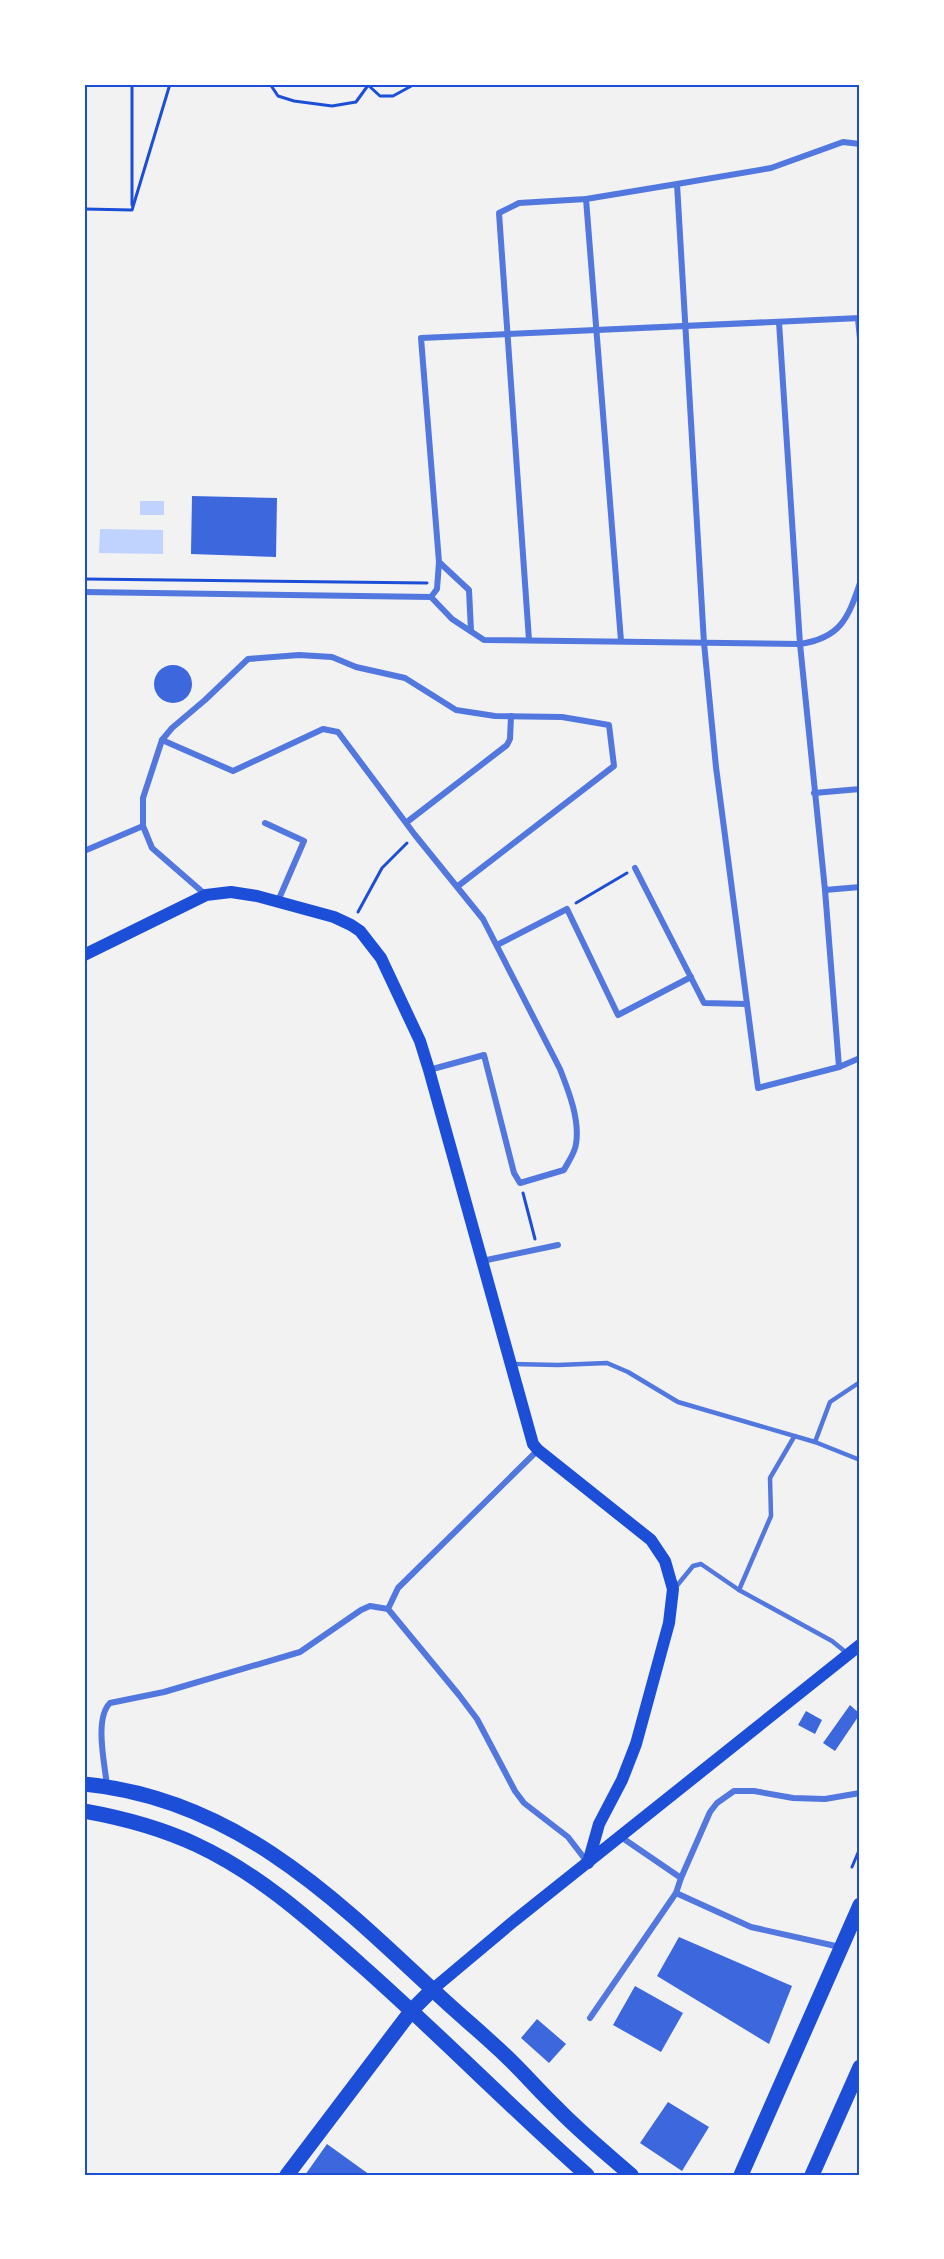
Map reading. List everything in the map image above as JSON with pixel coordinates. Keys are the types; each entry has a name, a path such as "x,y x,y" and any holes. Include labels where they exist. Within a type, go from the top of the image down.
{"highway":[{"path":"84,1784 157,1797 196,1812 272,1852 343,1906 507,2056 578,2129 631,2175"},
{"path":"84,1811 165,1831 229,1862 307,1917 412,2010 587,2175"},
{"path":"741,2175 860,1905"},
{"path":"287,2175 412,2010 433,1989"},
{"path":"812,2175 860,2067"}],"main road":[{"path":"84,956 206,895 231,892 278,902 351,924 367,939 389,973 420,1041 429,1070 533,1444 651,1540 665,1561 673,1589 669,1623 642,1725 622,1780 599,1824 588,1863"},
{"path":"433,1989 514,1921 860,1644"}],"street":[{"path":"529,640 500,213 519,203 586,199 771,168 843,142 860,144"},
{"path":"677,184 704,643 716,767 758,1088 839,1067 860,1058"},
{"path":"586,199 621,641"},
{"path":"431,597 437,589 439,562 420,338 859,319 860,339"},
{"path":"779,322 800,644 825,890 839,1067"},
{"path":"439,562 468,590 471,631"},
{"path":"84,592 431,597 452,619 484,640 800,644 827,637 840,627 852,608 860,583"},
{"path":"206,895 152,848 142,826 143,798 162,740 172,728 248,659 298,655 332,657 356,667 405,678 456,710 495,716 562,717 609,725 614,766 458,886"},
{"path":"406,822 507,745 510,739 511,716"},
{"path":"162,740 233,771 323,729 338,732 415,835 483,919 497,945 560,1069 568,1090 577,1131 576,1146 564,1170 520,1183 514,1173 484,1055 429,1070"},
{"path":"814,793 860,789"},
{"path":"265,823 304,841 278,902"},
{"path":"84,851 142,826"},
{"path":"635,868 704,1003 747,1004"},
{"path":"825,890 860,887"},
{"path":"497,945 567,909 618,1015 691,977"},
{"path":"482,1261 558,1245"},
{"path":"387,1609 398,1588 538,1450"},
{"path":"107,1787 102,1720 110,1703 164,1692 300,1652 370,1606 387,1609 477,1719 515,1791 524,1803 568,1837 588,1863"},
{"path":"590,2018 676,1893 710,1812 725,1796 734,1791 754,1791 793,1798 825,1799 860,1793"},
{"path":"621,1837 681,1878"},
{"path":"676,1893 751,1927 842,1947"}],"lane":[{"path":"512,1364 608,1363 628,1372 678,1402 815,1442 860,1460"},
{"path":"815,1442 830,1402 860,1382"},
{"path":"739,1590 771,1516 770,1478 794,1437"},
{"path":"673,1589 697,1564 701,1564 739,1590 832,1641 848,1654"}],"path":[{"path":"132,84 132,210"},
{"path":"132,210 170,84"},
{"path":"270,84 278,96 294,101 332,106 356,102 369,84 380,96 393,96 416,84"},
{"path":"84,209 132,210"},
{"path":"84,579 438,583"},
{"path":"351,924 382,868 415,835"},
{"path":"567,909 635,868"},
{"path":"520,1183 538,1249"},
{"path":"852,1867 860,1848"}],"water":[{"path":"140,501 164,501 164,515 140,515"},
{"path":"100,529 163,530 163,554 99,553"}],"building":[{"path":"192,496 277,498 276,557 191,554"},
{"path":"173,665 187,670 192,684 187,698 173,703 159,698 154,684 159,670"},
{"path":"850,1705 860,1714 835,1751 823,1743"},
{"path":"806,1711 822,1720 815,1734 798,1725"},
{"path":"679,1937 792,1986 769,2044 657,1976"},
{"path":"635,1986 683,2013 661,2052 613,2025"},
{"path":"537,2019 566,2044 549,2063 521,2038"},
{"path":"668,2102 709,2127 682,2171 640,2143"},
{"path":"327,2144 370,2175 305,2175"}]}
